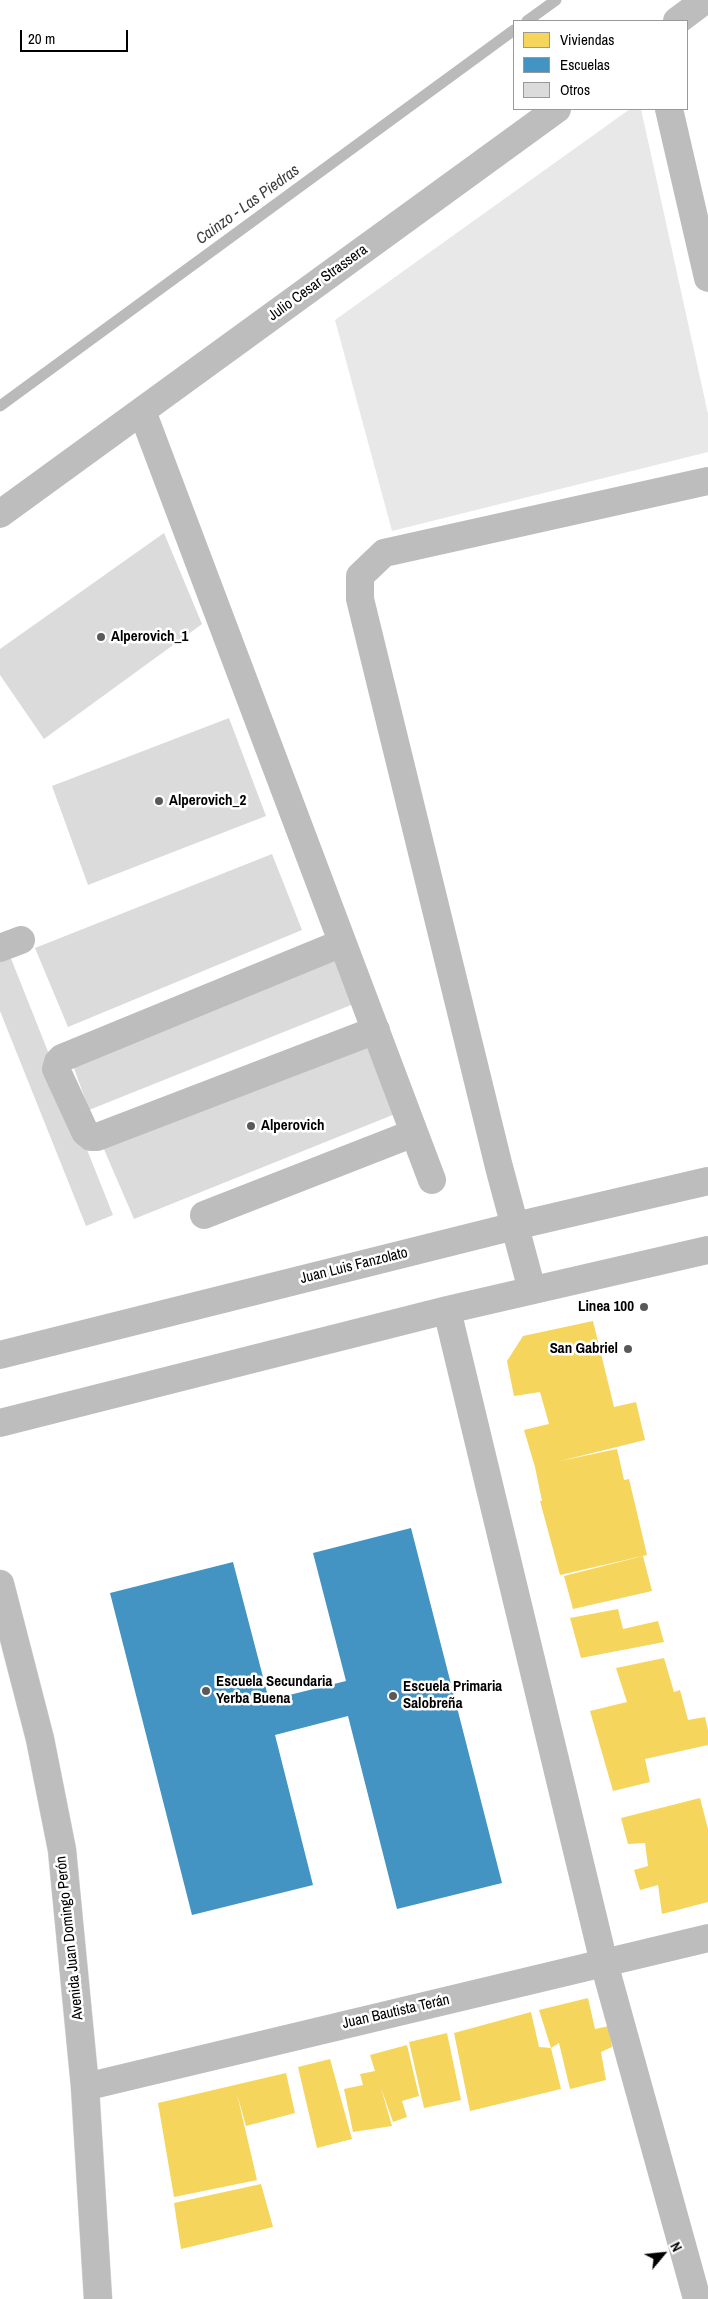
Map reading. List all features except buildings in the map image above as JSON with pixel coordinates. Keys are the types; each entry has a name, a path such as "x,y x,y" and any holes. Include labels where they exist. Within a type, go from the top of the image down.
{"street":[{"path":"678,20 706,0"},
{"name":"Julio Cesar Strassera","path":"0,514 556,110"},
{"path":"669,110 708,278"},
{"path":"142,411 432,1180"},
{"path":"532,1290 360,599 360,576 384,553 708,480"},
{"path":"342,943 62,1058 58,1062 56,1069 85,1132 91,1137 98,1137 376,1030"},
{"path":"204,1215 414,1132"},
{"name":"Juan Luis Fanzolato","path":"0,1355 515,1226 708,1181"},
{"path":"0,1423 447,1310 708,1250"},
{"path":"447,1310 604,1963 697,2299"},
{"name":"Avenida Juan Domingo Perón","path":"0,1584 40,1739 62,1850 85,2086 98,2299"},
{"name":"Juan Bautista Terán","path":"85,2086 708,1938"}],"shaded area":[{"path":"629,110 641,110 708,414 708,452 392,531 335,320"}],"waterway":[{"name":"Cainzo - Las Piedras","path":"528,20 556,0"},
{"name":"Cainzo - Las Piedras","path":"0,406 513,31"}],"place":[{"name":"Alperovich_1","path":"101,637"},
{"name":"Alperovich_2","path":"159,801"},
{"name":"Alperovich","path":"251,1126"},
{"name":"Linea 100","path":"644,1307"},
{"name":"San Gabriel","path":"628,1349"},
{"name":"Escuela Secundaria Yerba Buena","path":"206,1691"},
{"name":"Escuela Primaria Salobreña","path":"393,1696"}]}
